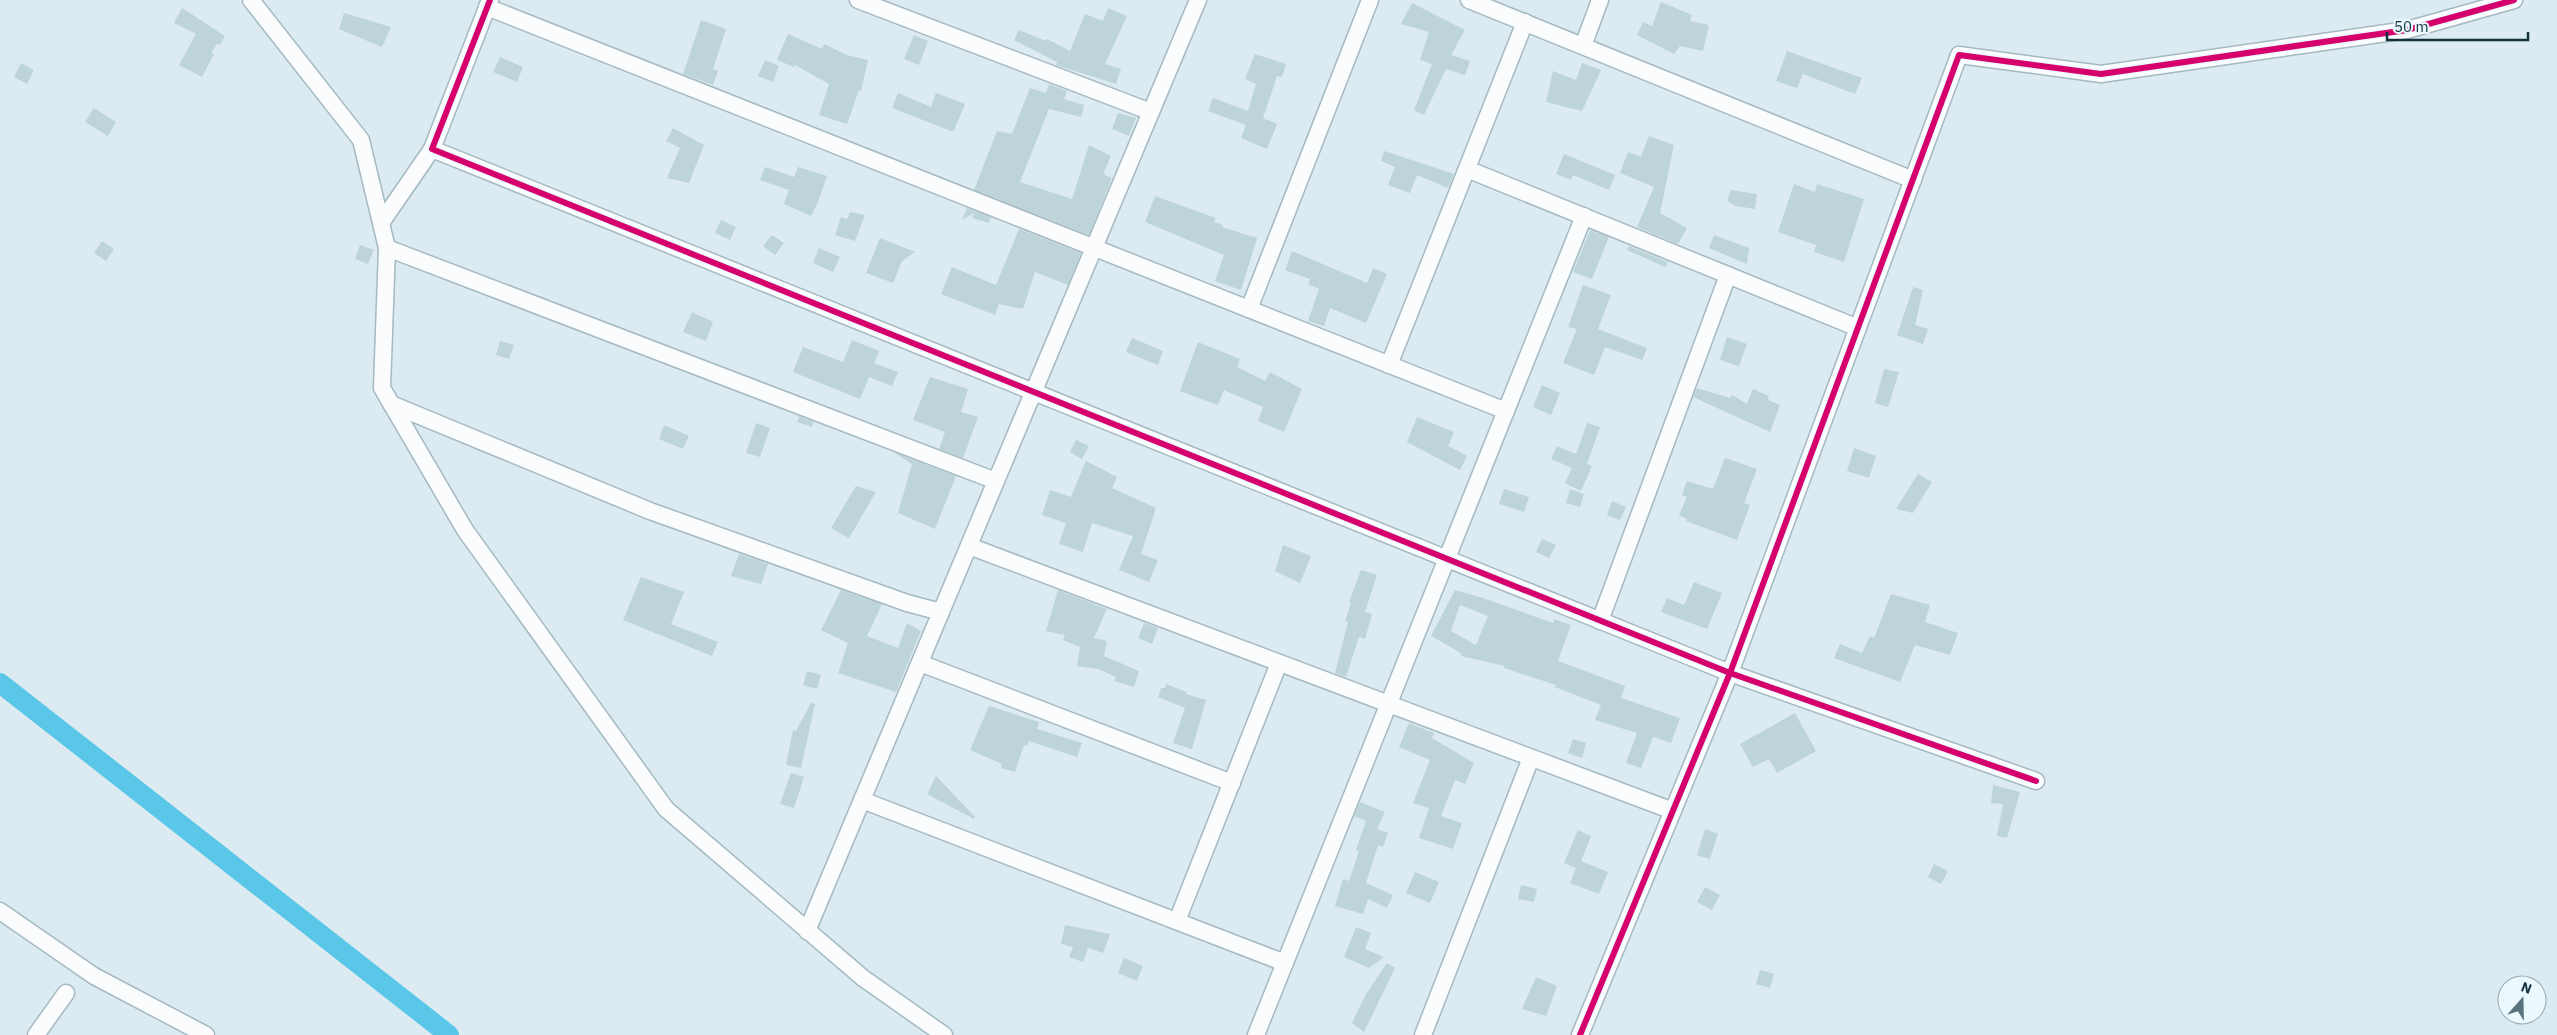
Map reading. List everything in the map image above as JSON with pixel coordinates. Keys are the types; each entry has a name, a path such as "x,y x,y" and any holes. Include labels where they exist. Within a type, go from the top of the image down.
{"street":[{"path":"251,0 361,140 387,248 382,388 465,530 666,809 863,978 944,1035"},
{"path":"858,0 1151,112"},
{"path":"807,931 1198,0"},
{"path":"1249,309 1370,0"},
{"path":"1469,0 1913,180"},
{"path":"1583,46 1600,0"},
{"path":"1580,1035 1730,673 1959,55 2101,74 2407,30 2514,0"},
{"path":"381,223 432,149 489,4 1094,248 1506,411"},
{"path":"1390,365 1525,22"},
{"path":"432,149 1730,673 2036,781"},
{"path":"1467,169 1858,328"},
{"path":"1256,1035 1584,216"},
{"path":"387,248 996,481"},
{"path":"1600,621 1728,275"},
{"path":"391,404 650,510 907,603 941,612"},
{"path":"969,546 1673,811"},
{"path":"920,663 1232,783"},
{"path":"1176,921 1279,663"},
{"path":"1423,1035 1531,758"},
{"path":"862,800 1285,962"},
{"path":"0,912 94,976 206,1035"},
{"path":"36,1035 66,994"}],"building":[{"path":"1661,2 1692,15 1690,21 1709,25 1703,51 1680,46 1674,54 1637,35 1643,22 1652,26"},
{"path":"1412,3 1465,30 1451,55 1470,61 1465,75 1446,69 1424,115 1414,110 1432,64 1420,60 1429,32 1401,24"},
{"path":"182,8 225,36 220,45 217,44 211,53 214,54 202,77 179,65 196,34 174,23"},
{"path":"1108,8 1127,16 1105,64 1121,69 1116,84 1056,65 1057,62 1014,40 1019,30 1046,41 1047,39 1070,51 1085,14 1103,21"},
{"path":"344,13 391,27 382,47 339,29"},
{"path":"701,20 726,29 713,69 718,71 713,85 683,74"},
{"path":"788,34 822,49 824,44 847,55 868,60 861,91 859,90 847,124 819,115 829,84 795,65 794,67 777,60"},
{"path":"914,35 928,41 919,65 904,59"},
{"path":"1787,51 1862,78 1855,94 1803,74 1797,88 1776,81"},
{"path":"1255,54 1286,64 1282,77 1277,76 1263,118 1277,124 1267,149 1241,138 1246,125 1208,111 1213,98 1248,111 1256,84 1245,79"},
{"path":"500,57 523,67 517,82 493,72"},
{"path":"765,60 779,66 773,82 758,76"},
{"path":"21,63 34,70 27,84 14,77"},
{"path":"1582,63 1601,70 1582,111 1546,102 1553,71 1576,80"},
{"path":"1049,84 1067,91 1064,99 1084,105 1081,117 1049,109 1020,182 1072,199 1089,145 1111,156 1103,174 1112,178 1089,235 974,190 997,131 1012,134 1030,88 1046,93"},
{"path":"898,93 931,107 936,93 965,104 954,130 951,131 892,108"},
{"path":"94,108 116,122 108,136 85,122"},
{"path":"1118,113 1136,118 1129,136 1112,129"},
{"path":"673,128 704,145 689,183 667,178 680,148 666,141"},
{"path":"1649,136 1674,145 1660,213 1687,228 1678,244 1637,227 1654,187 1620,173 1628,152 1641,157"},
{"path":"1384,151 1454,174 1448,188 1417,175 1410,193 1388,185 1395,167 1381,161"},
{"path":"1564,154 1615,175 1609,190 1573,175 1571,180 1556,174"},
{"path":"765,167 794,177 798,167 827,176 811,216 784,204 789,190 760,180"},
{"path":"1794,184 1815,192 1817,184 1864,199 1844,262 1814,252 1816,245 1778,232"},
{"path":"1731,190 1757,194 1755,209 1736,206 1727,201"},
{"path":"1155,196 1216,218 1214,222 1223,225 1222,227 1257,238 1241,290 1215,281 1224,255 1145,222"},
{"path":"967,208 991,217 989,223 972,218 974,213 962,220"},
{"path":"850,212 865,215 855,241 835,235 841,217 847,219"},
{"path":"721,220 736,227 730,240 715,233"},
{"path":"1019,229 1081,253 1068,285 1035,272 1023,309 999,304 995,315 941,294 952,267 996,285"},
{"path":"1590,230 1609,237 1592,279 1573,272"},
{"path":"772,235 784,243 775,255 763,246"},
{"path":"1714,235 1749,248 1747,264 1709,248"},
{"path":"880,238 915,252 902,261 893,283 866,273"},
{"path":"102,241 114,249 106,261 94,253"},
{"path":"360,245 374,250 368,264 355,259"},
{"path":"1629,246 1668,262 1665,267 1627,250"},
{"path":"819,248 840,257 833,272 813,263"},
{"path":"1292,251 1367,283 1373,268 1387,274 1366,323 1330,308 1324,326 1308,321 1319,289 1308,284 1310,279 1285,270"},
{"path":"1583,285 1611,295 1598,329 1647,348 1642,360 1605,347 1594,375 1563,363 1577,329 1568,327"},
{"path":"1913,287 1923,290 1915,325 1928,329 1923,344 1897,335"},
{"path":"692,312 713,322 706,341 683,332"},
{"path":"1727,337 1747,344 1739,366 1720,360"},
{"path":"1132,338 1163,351 1158,365 1126,352"},
{"path":"852,340 879,351 874,363 898,372 892,386 869,377 860,399 793,372 803,347 843,362"},
{"path":"500,341 514,345 509,359 496,355"},
{"path":"1198,342 1240,359 1237,367 1265,381 1270,372 1302,389 1284,432 1258,421 1263,407 1224,390 1218,405 1180,391"},
{"path":"1884,369 1899,372 1888,407 1875,403"},
{"path":"930,377 968,389 961,412 978,417 963,458 939,449 945,432 913,420"},
{"path":"1542,385 1560,393 1551,415 1533,407"},
{"path":"1697,388 1730,398 1732,395 1747,404 1753,389 1769,396 1768,400 1780,405 1770,432 1693,397"},
{"path":"799,416 813,422 812,427 797,422"},
{"path":"1417,417 1454,432 1448,446 1467,456 1460,470 1407,442"},
{"path":"756,423 770,428 760,457 746,453"},
{"path":"1587,423 1600,427 1587,464 1592,466 1581,491 1565,483 1572,468 1551,459 1557,446 1576,454"},
{"path":"664,425 689,436 683,449 659,439"},
{"path":"1076,440 1089,446 1082,459 1070,452"},
{"path":"1854,448 1876,456 1869,478 1847,471"},
{"path":"893,452 956,476 935,529 898,513 912,464"},
{"path":"1725,458 1757,469 1744,503 1750,505 1737,540 1686,521 1687,519 1679,515 1687,497 1682,495 1687,481 1713,489"},
{"path":"1086,461 1117,477 1112,488 1156,508 1141,554 1158,560 1149,582 1119,570 1133,536 1092,523 1083,552 1059,544 1066,523 1042,515 1050,490 1071,497"},
{"path":"1918,474 1932,482 1913,513 1896,509"},
{"path":"856,486 876,492 849,538 831,528"},
{"path":"1504,489 1529,497 1524,512 1499,504"},
{"path":"1570,489 1584,494 1580,507 1566,503"},
{"path":"1612,501 1626,507 1620,520 1607,515"},
{"path":"1542,539 1556,545 1549,558 1536,552"},
{"path":"1283,545 1311,556 1300,583 1275,571"},
{"path":"739,554 768,564 761,584 731,576"},
{"path":"1361,570 1377,575 1365,612 1372,614 1365,639 1359,637 1346,677 1335,673 1348,622 1345,621 1351,603 1349,602"},
{"path":"641,577 684,592 671,624 718,642 712,656 623,620"},
{"path":"1694,582 1722,593 1707,629 1661,612 1667,598 1684,605"},
{"path":"841,590 882,604 867,636 898,648 907,623 921,631 896,692 838,673 848,643 821,630"},
{"path":"1058,590 1107,609 1094,638 1107,641 1104,656 1139,671 1134,687 1114,681 1116,677 1098,669 1077,666 1080,647 1063,640 1065,635 1046,631"},
{"path":"1455,590 1553,623 1554,619 1571,625 1558,661 1625,686 1621,698 1680,718 1671,743 1653,737 1641,768 1626,763 1637,733 1595,720 1601,705 1555,687 1556,685 1504,668 1505,666 1461,656 1461,653 1431,636","holes":["1460,605 1488,616 1476,645 1451,631"]},
{"path":"1891,594 1930,605 1925,622 1958,633 1950,655 1915,645 1900,682 1834,658 1840,644 1862,653 1870,636 1874,638"},
{"path":"1144,623 1158,628 1152,644 1138,638"},
{"path":"807,671 821,675 817,689 803,685"},
{"path":"1166,684 1186,692 1186,694 1206,700 1192,749 1173,743 1185,708 1158,697 1161,688 1165,688"},
{"path":"811,703 815,704 801,768 786,765 793,730 796,731"},
{"path":"989,706 1039,722 1037,729 1082,743 1077,757 1029,741 1027,746 1024,745 1015,772 1001,768 1002,764 970,750"},
{"path":"1795,713 1816,751 1777,773 1769,759 1753,767 1740,744"},
{"path":"1409,723 1434,733 1432,738 1474,763 1465,784 1455,780 1441,816 1462,823 1453,849 1419,838 1429,808 1413,803 1430,760 1399,747"},
{"path":"1573,739 1586,743 1582,758 1568,753"},
{"path":"791,773 804,777 794,808 780,804"},
{"path":"936,776 975,817 974,819 927,794"},
{"path":"1993,785 2020,792 2007,838 1997,836 2003,804 1991,803"},
{"path":"1360,802 1385,812 1377,829 1388,833 1383,847 1378,845 1366,883 1393,895 1387,908 1368,899 1363,914 1335,906 1343,879 1349,881 1359,851 1356,850 1366,821 1354,816"},
{"path":"1705,829 1718,834 1710,859 1697,855"},
{"path":"1578,830 1591,836 1581,861 1608,872 1599,894 1570,883 1576,868 1564,863"},
{"path":"1934,864 1948,871 1941,884 1928,877"},
{"path":"1415,872 1439,882 1430,903 1406,893"},
{"path":"1521,885 1537,889 1534,902 1518,899"},
{"path":"1705,887 1720,895 1712,910 1697,902"},
{"path":"1065,925 1110,934 1103,953 1088,948 1083,962 1069,957 1073,947 1061,944"},
{"path":"1356,927 1371,933 1365,949 1384,957 1369,968 1344,957"},
{"path":"1124,958 1143,966 1137,981 1118,973"},
{"path":"1387,963 1395,968 1364,1032 1352,1023 1366,994"},
{"path":"1760,970 1774,974 1770,988 1756,984"},
{"path":"1536,977 1557,986 1546,1016 1522,1009"}],"waterway":[{"path":"0,683 449,1035"}],"cycle path":[{"path":"490,0 432,149 1730,673 1580,1035"},
{"path":"2036,781 1730,673 1959,55 2101,74 2407,30 2514,0"}]}
